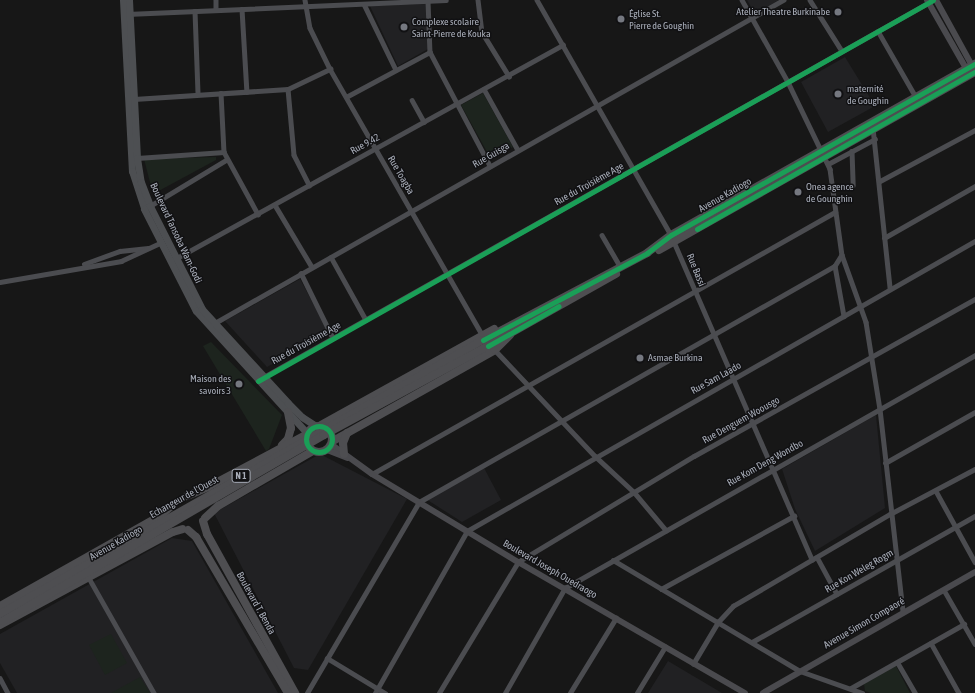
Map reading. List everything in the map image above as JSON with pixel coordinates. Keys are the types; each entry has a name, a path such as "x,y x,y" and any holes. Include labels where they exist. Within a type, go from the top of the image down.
{"highway":[{"name":"Avenue Kadiogo","path":"873,131 916,97 973,71"},
{"name":"Avenue Kadiogo","path":"1,620 487,342 673,238 873,131 973,71"},
{"name":"Avenue Kadiogo","path":"509,330 620,266 673,238"},
{"name":"N 1","path":"0,606 160,516 174,504 187,496 277,451 318,426 509,330"},
{"name":"N 1","path":"1,620 89,578 173,532 199,526 218,506 313,451 330,445 487,342"},
{"name":"Echangeur de l'Ouest","path":"1,620 487,342"},
{"path":"277,451 290,434 288,412"},
{"path":"318,426 331,432 330,445"},
{"path":"346,456 343,443 347,433"},
{"path":"307,434 307,444 313,451"},
{"path":"187,496 202,502 204,519"},
{"path":"174,504 172,519 186,529"},
{"name":"Boulevard T. Benda","path":"204,519 207,534 294,693"},
{"name":"Boulevard T. Benda","path":"186,529 196,538 288,693"}],"main road":[{"name":"Boulevard Tansoba Wam-Godi","path":"123,0 127,14 137,158 141,182 150,206 175,259 211,325"},
{"name":"Boulevard Tansoba Wam-Godi","path":"129,0 127,14 132,171 144,209 186,295 211,325 261,379 302,418 318,426"},
{"path":"261,379 307,434"}],"street":[{"path":"216,0 216,10"},
{"name":"Rue Toagba","path":"305,0 310,28 330,69 487,342 595,456 634,492 666,530"},
{"path":"127,14 364,4 394,1 446,0"},
{"path":"478,0 482,32 509,76"},
{"name":"Rue Bassi","path":"537,0 598,105 632,169 673,238 732,380 774,469 812,560"},
{"path":"742,0 788,82 824,157 832,178 835,212 842,255 862,306 880,409 895,561 903,612"},
{"name":"Rue Guisga","path":"211,325 783,0"},
{"path":"810,0 842,51"},
{"path":"936,0 973,71"},
{"path":"428,1 430,52 490,166"},
{"path":"930,1 973,71"},
{"name":"Rue du Troisième Age","path":"261,379 930,1"},
{"path":"364,4 396,70"},
{"path":"242,9 247,92"},
{"path":"195,11 198,93"},
{"path":"878,31 916,97"},
{"name":"Rue 9.42","path":"175,259 563,45"},
{"path":"346,97 430,52"},
{"path":"134,99 198,93 288,89 330,69"},
{"path":"288,89 294,155 309,185"},
{"path":"484,89 518,150"},
{"path":"221,93 224,152 226,160 258,214"},
{"path":"412,100 424,122"},
{"path":"880,181 975,130"},
{"path":"824,157 852,152 873,131"},
{"path":"873,131 880,181 884,238 890,288"},
{"path":"137,158 224,152"},
{"path":"852,152 853,185"},
{"path":"150,206 226,160"},
{"path":"884,238 975,186"},
{"path":"275,205 312,268"},
{"path":"372,474 835,212"},
{"path":"602,235 620,266"},
{"name":"Rue Sam Laado","path":"467,531 595,456 732,380 862,306 890,288 975,241"},
{"path":"0,282 121,260 160,243"},
{"path":"76,267 120,251 152,247"},
{"path":"307,693 419,502 560,420 835,266 842,255"},
{"path":"331,257 366,320"},
{"path":"835,266 844,316"},
{"path":"301,273 333,338"},
{"name":"Rue Denguem Woousgo","path":"518,562 753,423 871,359 975,299"},
{"name":"Rue Kom Deng Wondbo","path":"565,588 975,355"},
{"path":"885,463 975,412"},
{"name":"Boulevard Joseph Ouedraogo","path":"330,445 372,474 518,562 745,693"},
{"path":"694,664 718,622 733,606 890,514 975,469"},
{"path":"936,491 975,562"},
{"path":"661,589 794,516"},
{"name":"Rue Kon Weleg Rogm","path":"752,642 975,516"},
{"path":"376,691 467,531"},
{"path":"817,557 837,594"},
{"path":"613,560 800,671 862,693"},
{"path":"439,693 518,562"},
{"name":"Avenue Simon Compaoré","path":"762,693 975,572"},
{"path":"89,578 154,693"},
{"path":"505,693 565,588"},
{"path":"944,590 975,644"},
{"path":"570,693 616,618"},
{"path":"851,688 898,663 964,624"},
{"path":"931,643 959,693"},
{"path":"636,693 665,647"},
{"path":"327,658 376,691 385,693"},
{"path":"898,663 915,693"},
{"path":"0,678 8,693"}],"shaded area":[{"path":"747,0 779,0 755,14"},
{"name":"Complexe scolaire Saint-Pierre de Kouka","path":"426,4 428,49 398,66 370,6"},
{"name":"maternité de Goughin","path":"845,57 875,106 828,132 801,82"},
{"path":"483,93 513,147 491,159 461,105"},
{"path":"216,157 216,160 153,194 144,159"},
{"path":"300,279 329,333 267,367 225,321"},
{"path":"211,342 282,415 269,449 266,451 203,346"},
{"path":"876,415 885,508 815,551 795,509 782,469"},
{"path":"320,454 407,499 308,670 294,668 214,513"},
{"path":"484,468 501,500 462,522 426,499"},
{"path":"172,538 192,541 278,693 17,693 0,663 0,634"},
{"path":"111,634 127,663 105,675 89,645"},
{"path":"668,661 722,693 648,693"},
{"path":"896,666 910,693 871,693 865,691 864,684"},
{"path":"140,677 150,693 111,693"}],"cycle path":[{"path":"258,381 933,0"},
{"path":"483,340 647,253 671,235 975,64"},
{"path":"697,229 975,72"},
{"path":"488,346 559,306"},
{"path":"319,426 329,429 332,439 329,449 319,452 309,449 306,439 309,429 319,426"}],"place":[{"name":"Atelier Theatre Burkinabe","path":"838,12"},
{"name":"Église St. Pierre de Goughin","path":"621,19"},
{"name":"Complexe scolaire Saint-Pierre de Kouka","path":"404,27"},
{"name":"maternité de Goughin","path":"838,94"},
{"name":"Onea agence de Gounghin","path":"798,192"},
{"name":"Asmae Burkina","path":"640,358"},
{"name":"Maison des savoirs 3","path":"239,384"}]}
